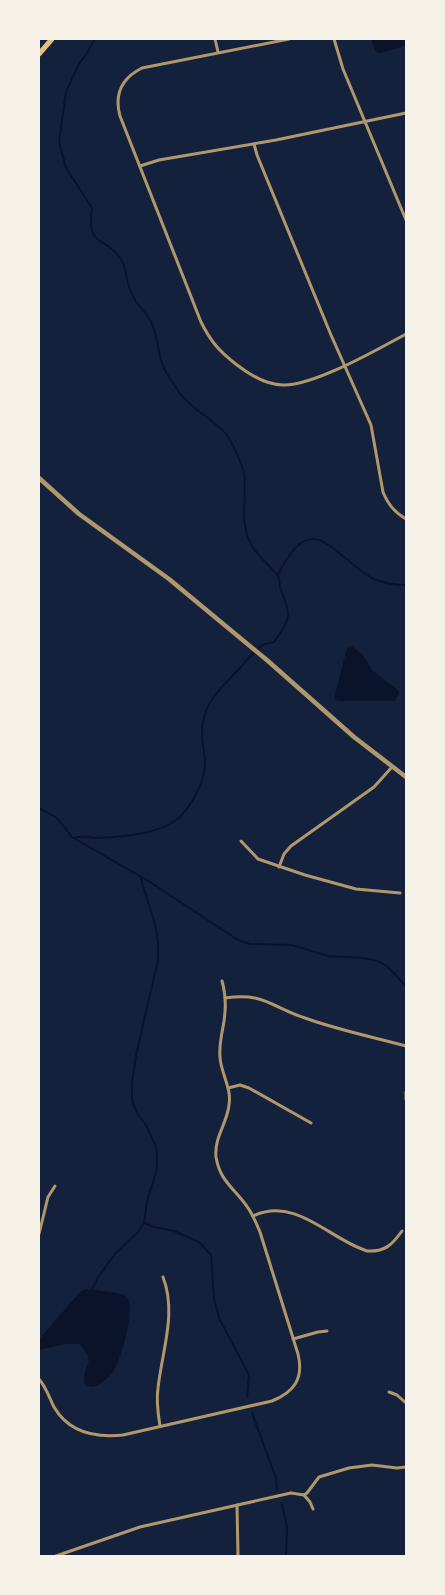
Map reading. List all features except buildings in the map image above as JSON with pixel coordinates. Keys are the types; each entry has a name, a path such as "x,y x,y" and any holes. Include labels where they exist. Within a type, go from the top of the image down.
{"main road":[{"path":"39,54 52,39"}],"street":[{"path":"216,39 218,52"},
{"path":"289,39 142,68 133,72 118,93 118,109 201,322 210,340 216,347 248,373 275,384 287,385 302,382 344,366 406,334"},
{"path":"334,39 343,69 406,220"},
{"path":"140,166 158,160 254,144 406,113"},
{"path":"254,144 282,218 344,366 371,425 386,500 396,512 406,519"},
{"path":"39,478 79,514 154,567 248,644 354,737 406,777"},
{"path":"279,867 284,854 291,846 374,787 392,767"},
{"path":"241,841 258,858 279,867 344,887 400,893"},
{"path":"39,1379 45,1386 60,1416 69,1424 83,1432 108,1437 272,1401 287,1394 294,1386 299,1373 299,1361 253,1216 222,1176 216,1157 219,1133 230,1104 219,1054 225,1012 222,981"},
{"path":"225,998 245,996 260,998 306,1019 406,1046"},
{"path":"228,1088 240,1085 248,1088 311,1122"},
{"path":"406,1092 406,1099"},
{"path":"39,1234 48,1197 55,1186"},
{"path":"253,1216 272,1210 294,1213 367,1251 378,1251 387,1248 402,1231"},
{"path":"160,1426 157,1389 170,1308 163,1277"},
{"path":"293,1339 327,1331"},
{"path":"389,1392 397,1395 406,1403"},
{"path":"56,1556 140,1527 291,1494 304,1495 307,1494 319,1478 341,1470 364,1465 406,1467"},
{"path":"304,1495 313,1509"},
{"path":"237,1506 238,1556"}],"water":[{"path":"371,39 406,39 403,47 379,53 375,51"},
{"path":"353,647 363,655 372,670 398,690 399,693 395,701 340,701 334,699 347,648"},
{"path":"85,1289 113,1292 126,1296 130,1311 127,1333 114,1370 104,1382 90,1387 84,1383 85,1371 89,1360 88,1356 79,1344 66,1344 39,1350 39,1340 41,1337 79,1293"}],"waterway":[{"path":"75,838 117,837 149,832 167,825 181,816 192,802 203,776 205,760 202,730 204,717 209,705 220,689 257,649 264,644 274,642 287,621 288,615 279,577 253,548 248,537 244,522 245,481 240,460 224,432 184,399 167,374 162,363 153,325 129,288 123,263 115,252 94,236 91,221 92,208 66,168 59,142 66,92 79,64 95,39"},
{"path":"278,575 290,554 301,543 312,539 334,548 372,578 397,585 406,585"},
{"path":"39,808 57,818 72,837 150,882 238,940 250,944 292,945 328,956 364,958 378,961 388,967 406,986"},
{"path":"92,1289 98,1277 115,1254 138,1232 144,1223 147,1201 157,1169 156,1147 132,1101 132,1083 136,1055 158,960 155,924 140,876"},
{"path":"144,1223 174,1231 199,1242 211,1255 214,1298 219,1318 249,1375 247,1397"},
{"path":"252,1413 276,1478 277,1490"},
{"path":"282,1504 287,1527 286,1556"}]}
